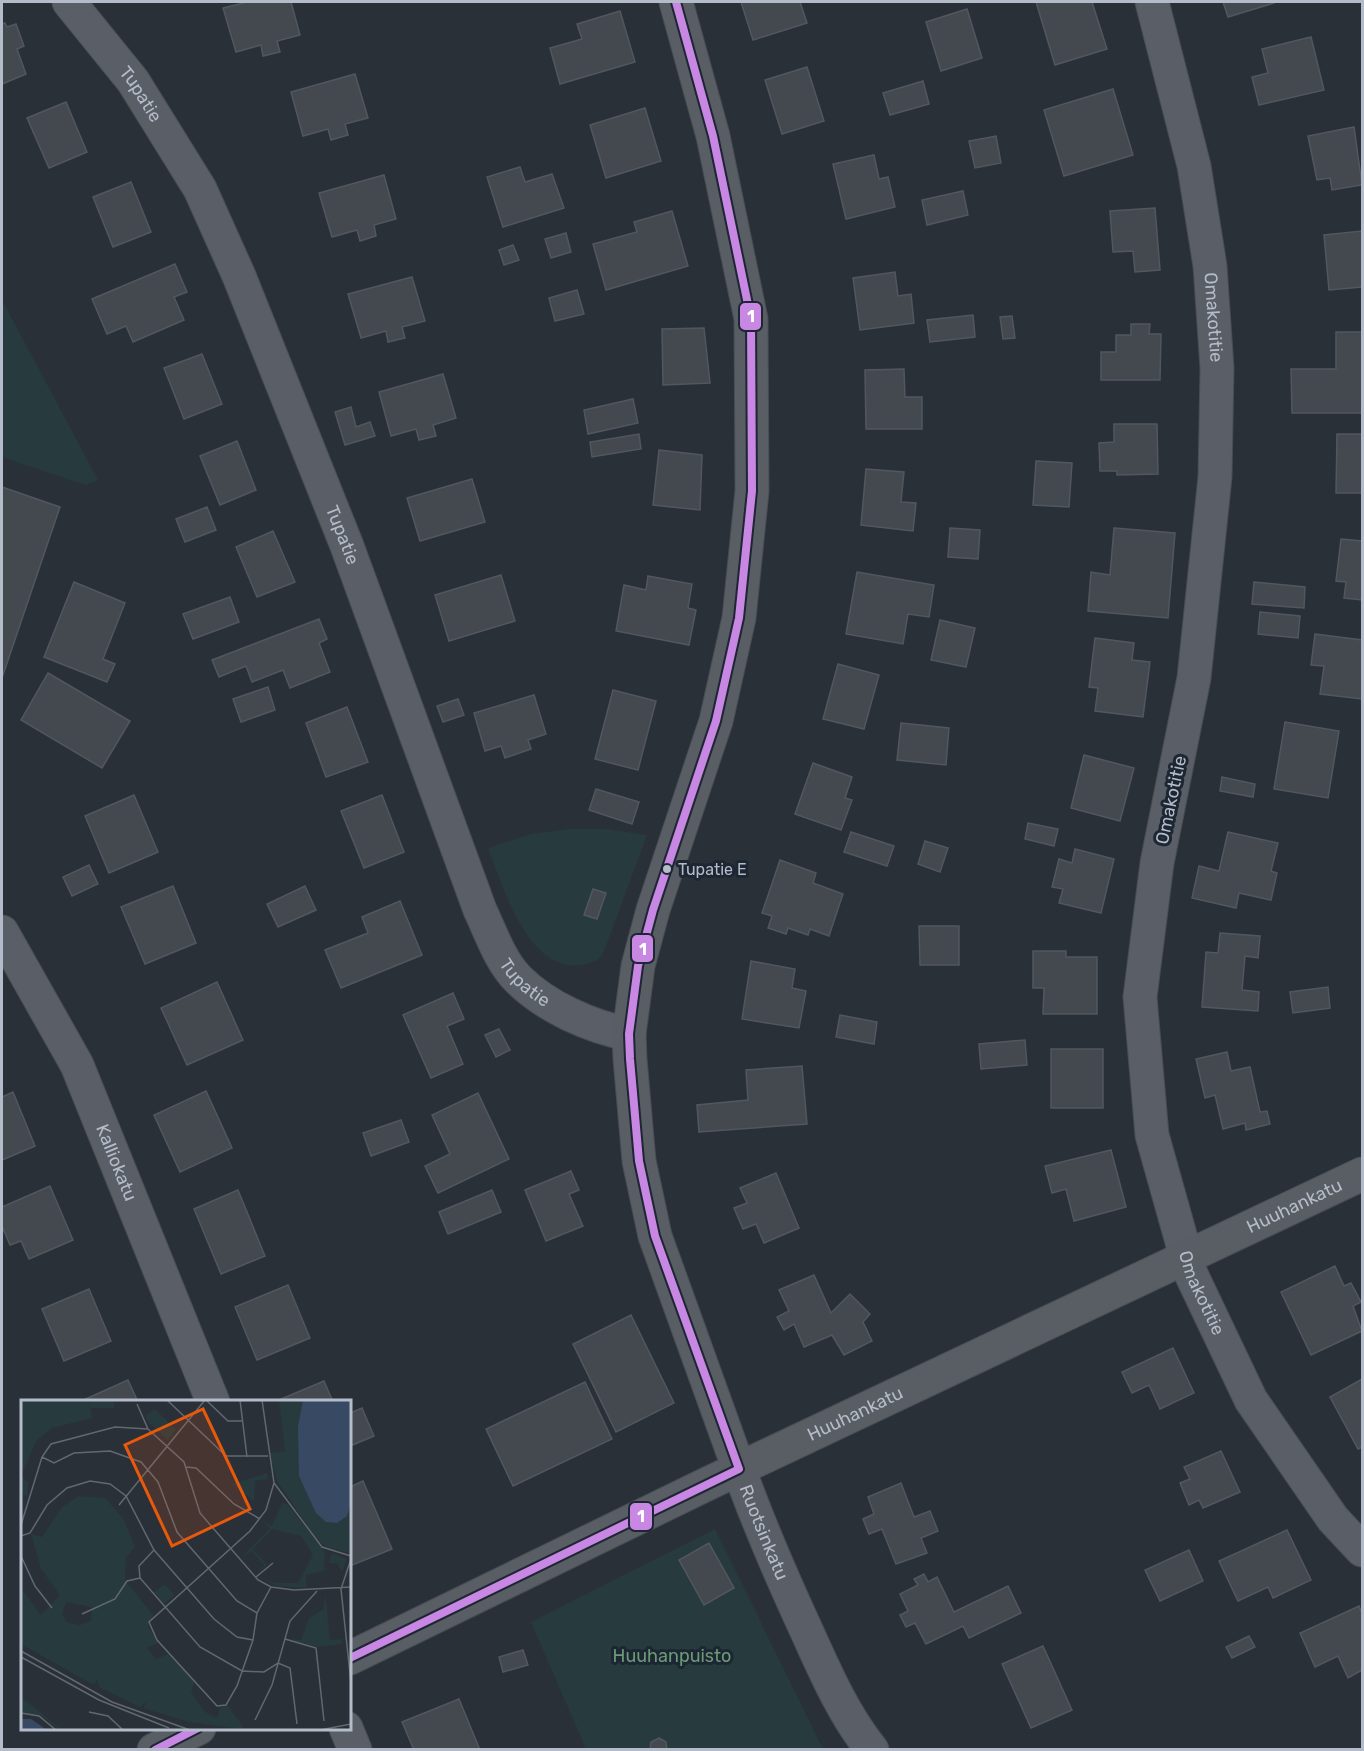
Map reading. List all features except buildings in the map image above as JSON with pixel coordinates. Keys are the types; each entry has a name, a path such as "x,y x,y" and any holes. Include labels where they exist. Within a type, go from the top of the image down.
{"street":[{"name":"Tupatie","path":"69,2 133,81 200,189 276,367 346,546 480,910 503,958 518,979 559,1008 606,1029 629,1034"},
{"name":"Ruotsinkatu","path":"676,2 713,136 751,319 752,491 739,618 716,721 641,955 629,1034 639,1161 655,1236 739,1469 781,1576 842,1705 872,1749"},
{"name":"Omakotitie","path":"1152,2 1194,166 1210,266 1217,368 1215,477 1199,636 1178,771 1157,863 1144,950 1140,997 1152,1135 1191,1274 1251,1400 1333,1519 1362,1551"},
{"name":"Kalliokatu","path":"2,932 77,1065 213,1400"},
{"name":"Huuhankatu","path":"351,1659 739,1469 1362,1174"},
{"path":"154,1749 195,1730"},
{"path":"347,1730 355,1749"}],"green space":[{"path":"2,300 98,480 86,485 2,457"},
{"path":"568,829 605,829 647,835 605,949 599,959 576,966 557,962 540,950 526,932 503,889 488,848 531,834"},
{"name":"Huuhanpuisto","path":"715,1529 823,1749 586,1749 531,1622"}],"transit line":[{"name":"1","path":"351,1658 739,1469 655,1236 639,1161 630,1059 629,1034 638,966 653,910 716,721 739,618 752,491 751,319 713,136 676,2"},
{"name":"1","path":"155,1750 194,1730"}],"place":[{"name":"Tupatie E","path":"667,869"}]}
